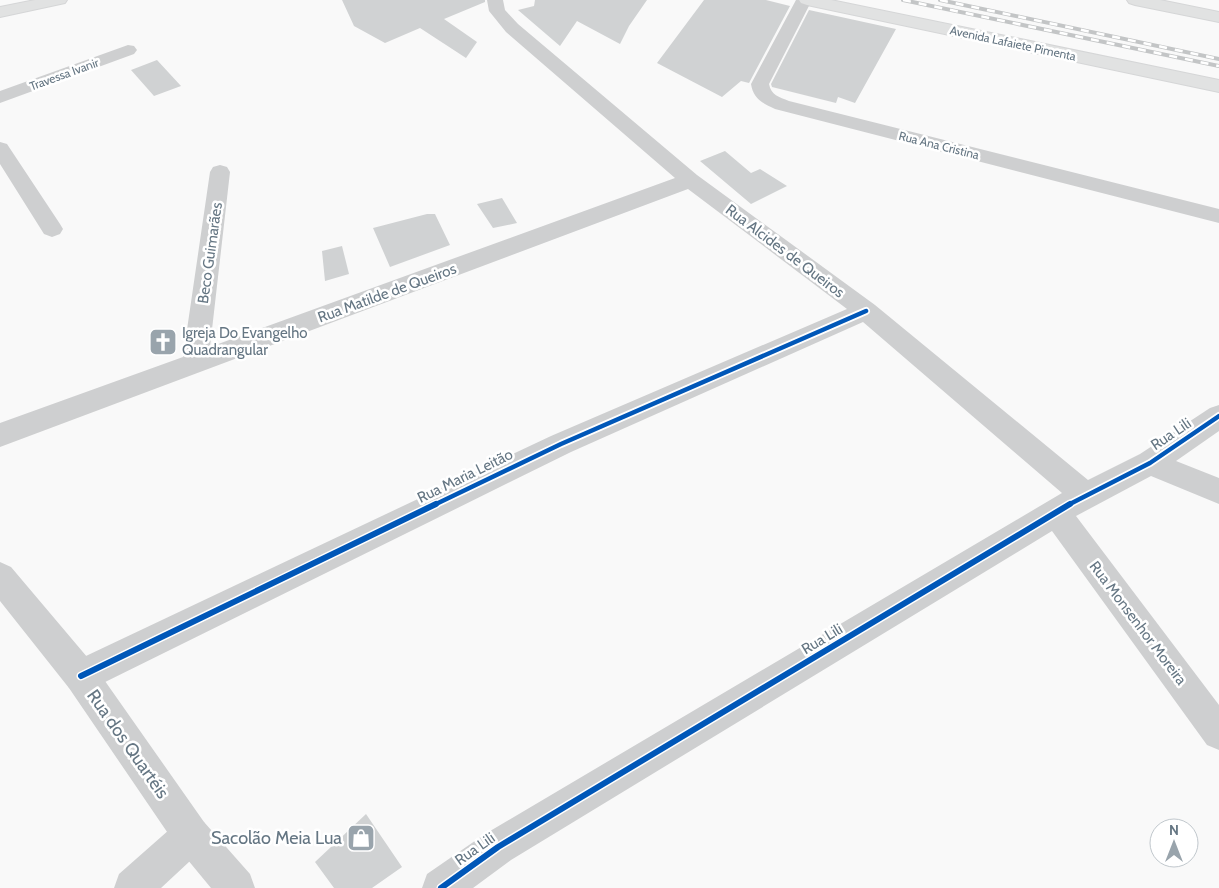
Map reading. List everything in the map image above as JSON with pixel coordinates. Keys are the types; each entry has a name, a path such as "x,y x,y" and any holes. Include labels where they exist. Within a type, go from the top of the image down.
{"main road":[{"path":"0,12 59,0"},
{"name":"Avenida Lafaiete Pimenta","path":"805,0 1219,86"},
{"path":"1135,0 1219,17"}],"street":[{"name":"Rua Alcides de Queiros","path":"495,0 497,11 512,28 690,180 866,311 1085,495"},
{"name":"Rua Ana Cristina","path":"805,0 760,84 764,95 771,101 1219,216"},
{"name":"Travessa Ivanir","path":"0,97 128,50"},
{"path":"0,148 52,229"},
{"name":"Beco Guimarães","path":"195,364 220,172"},
{"name":"Rua Matilde de Queiros","path":"0,435 690,180"},
{"name":"Rua Maria Leitão","path":"81,676 562,444 866,311"},
{"name":"Rua Lili","path":"441,888 498,847 1085,495 1150,463 1219,416"},
{"path":"1150,463 1219,491"},
{"name":"Rua Monsenhor Moreira","path":"1056,514 1219,734"},
{"name":"Rua dos Quartéis","path":"0,577 81,676 191,835 236,888"},
{"path":"133,888 191,835"}],"building":[{"path":"342,0 485,0 485,2 444,19 477,42 466,58 420,28 385,43 354,26"},
{"path":"535,0 647,0 629,26 620,44 577,21 560,46 518,10 534,6"},
{"path":"704,0 766,0 790,6 749,83 741,81 722,97 657,63"},
{"path":"809,10 896,29 855,103 838,97 836,103 772,87 771,84"},
{"path":"157,60 181,86 154,96 131,70"},
{"path":"725,151 751,173 760,169 787,186 751,204 700,161"},
{"path":"502,198 517,223 493,228 477,204"},
{"path":"427,214 435,214 450,245 390,267 373,228"},
{"path":"342,246 349,274 325,281 322,251"},
{"name":"Sacolão Meia Lua","path":"366,814 402,867 372,888 334,888 315,862"}],"railway":[{"path":"903,0 1219,66"},
{"path":"940,0 1219,59"}],"cycle path":[{"path":"81,676 561,444 866,311"},
{"path":"441,888 498,847 1085,495 1150,463 1219,416"}],"place":[{"name":"Igreja Do Evangelho Quadrangular","path":"163,342"},
{"name":"Sacolão Meia Lua","path":"361,838"}]}
